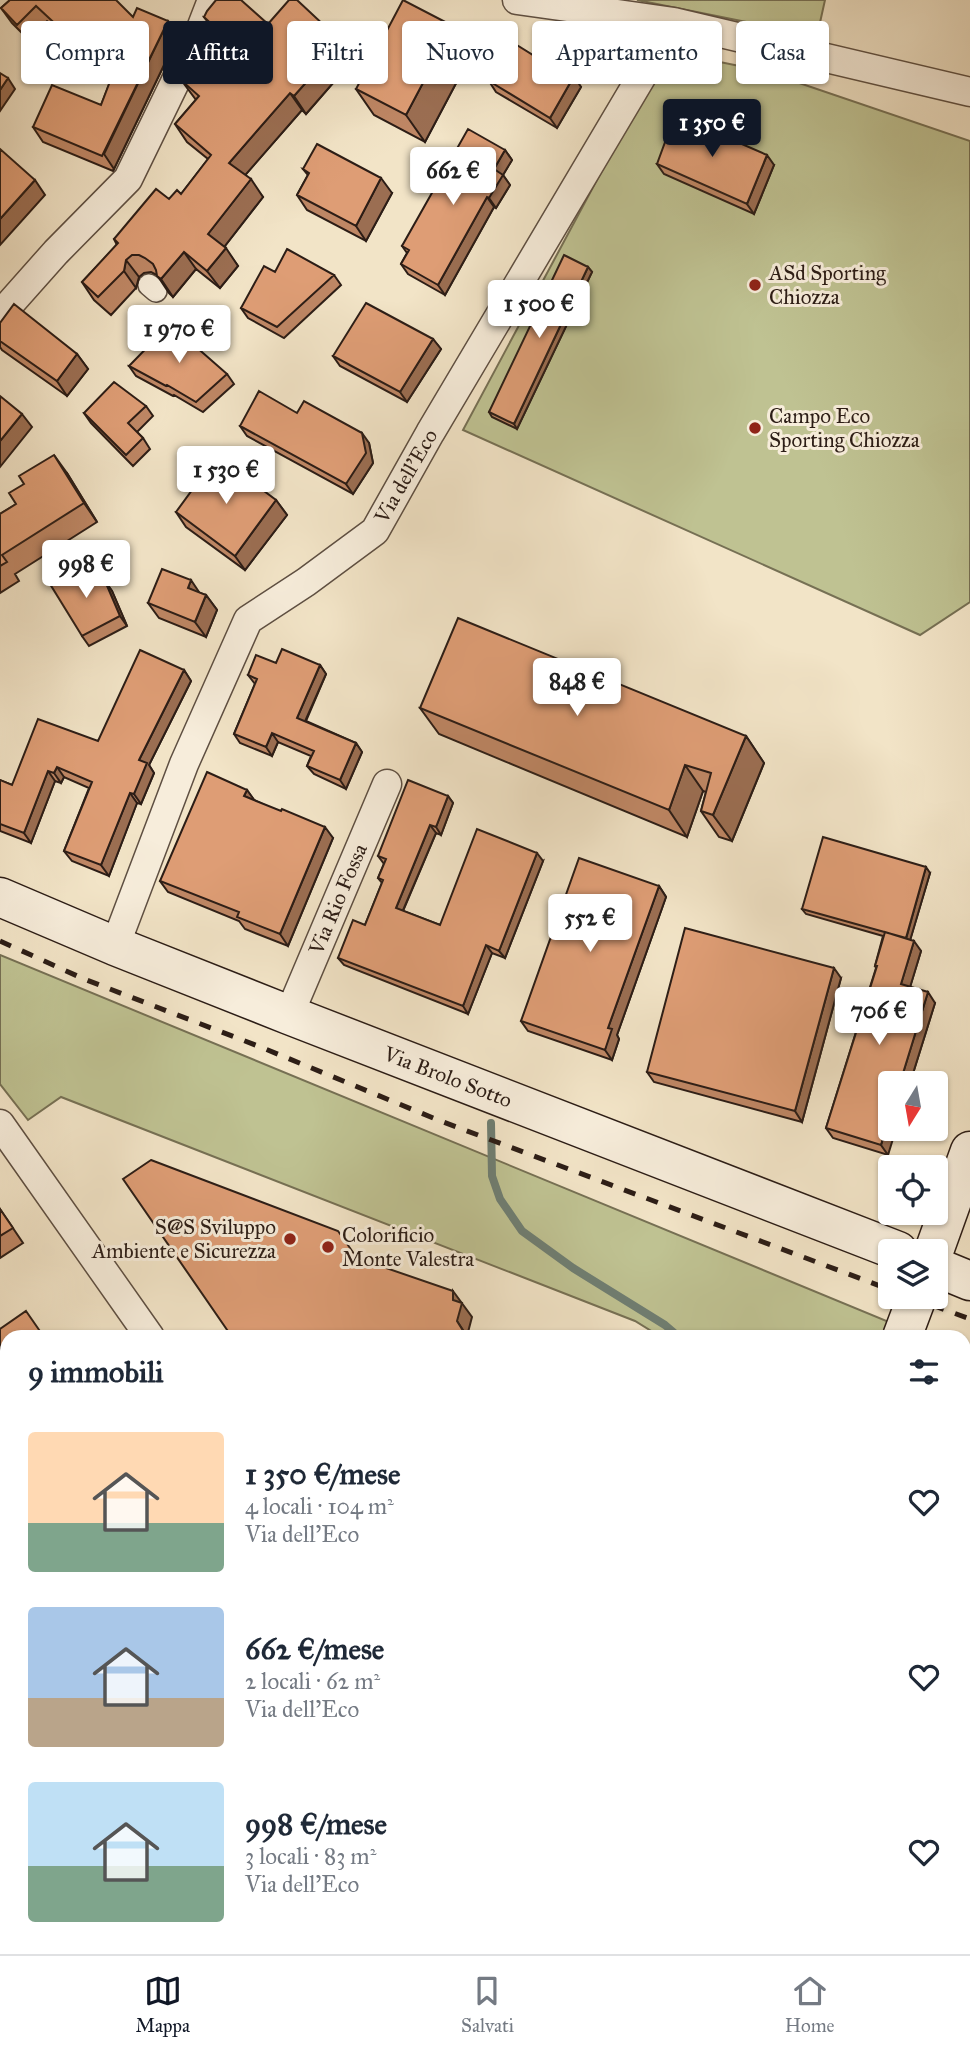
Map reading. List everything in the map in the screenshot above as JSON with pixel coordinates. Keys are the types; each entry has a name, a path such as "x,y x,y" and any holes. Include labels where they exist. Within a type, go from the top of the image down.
{"main road":[{"name":"Via Brolo Sotto","path":"0,897 289,1015 878,1243"},
{"path":"938,1239 966,1164"},
{"path":"905,1330 912,1309"}],"street":[{"path":"0,315 56,252 128,179 200,31 212,0"},
{"path":"517,0 667,21"},
{"path":"722,33 970,92"},
{"name":"Via dell'Eco","path":"115,946 184,764 248,620 306,582 375,531 637,84"},
{"name":"Via Rio Fossa","path":"289,1015 387,784"},
{"path":"0,1124 145,1330"}],"green space":[{"path":"637,0 825,0 820,21 742,21"},
{"name":"ASd Sporting Chiozza","path":"722,62 736,65 736,84 802,84 970,141 970,602 920,635 463,430 648,84 722,84"},
{"path":"0,955 889,1322 886,1330 650,1330 635,1321 61,1097 28,1120 0,1084"}],"building":[{"path":"10,0 116,0 133,17 137,8 168,21 163,21 163,31 149,60 149,21 52,21 36,6 17,25 1,8"},
{"path":"216,0 241,0 265,21 208,21 204,17"},
{"path":"289,0 297,0 320,21 287,21 287,84 305,84 294,96 290,93 229,163 251,179 208,234 226,248 207,271 184,252 161,279 157,276 153,264 139,255 132,255 126,260 124,271 98,297 82,282 118,243 114,239 156,189 169,199 177,190 181,194 211,155 175,124 199,96 185,84 273,84 273,21 271,21"},
{"path":"403,0 443,21 402,21 402,84 422,84 406,115 356,89 359,84 388,84 388,28"},
{"path":"518,46 532,54 532,84 569,84 550,118 494,84 518,84"},
{"path":"0,73 8,78 0,90"},
{"path":"109,84 137,84 102,156 33,127 52,85 101,105"},
{"path":"675,115 767,155 747,204 657,164"},
{"path":"468,129 505,150 494,169 503,175 489,198 487,197 438,285 401,264 409,250 402,246"},
{"path":"317,144 381,178 356,226 297,195 309,173 303,169"},
{"path":"0,149 35,180 0,219"},
{"path":"287,249 334,275 277,327 241,308 264,266 275,272"},
{"path":"564,255 588,267 514,424 489,412"},
{"path":"366,303 433,339 400,392 333,356"},
{"path":"14,304 77,354 57,381 0,341 0,323"},
{"path":"170,324 227,374 196,402 129,366"},
{"path":"114,382 146,406 128,423 143,438 126,455 84,413"},
{"path":"259,391 297,413 304,401 362,433 366,453 346,484 240,426"},
{"path":"0,396 22,414 0,441"},
{"path":"54,455 84,503 2,555 7,562 0,566 0,514 16,504 9,493 24,484 19,476"},
{"path":"217,456 276,500 235,556 176,512"},
{"path":"82,564 88,577 94,574 99,583 105,581 120,616 82,636 50,584"},
{"path":"162,569 191,580 188,588 206,595 195,622 148,603"},
{"path":"458,618 746,736 713,815 701,811 711,773 685,765 669,810 420,708"},
{"path":"282,649 320,665 297,718 356,743 340,780 307,766 314,751 272,733 266,747 234,734 257,679 248,675 256,655 276,663"},
{"path":"140,650 184,670 139,760 147,763 134,794 130,793 101,865 64,851 92,782 57,767 54,773 48,771 24,833 0,824 0,780 12,785 38,719 98,741"},
{"path":"207,772 247,790 244,796 325,827 280,934 237,917 239,912 160,881"},
{"path":"408,780 448,796 436,827 430,825 396,908 440,925 477,829 537,853 499,951 486,945 463,1006 338,958 353,920 365,925 383,880 378,878 386,859 378,856"},
{"path":"823,837 926,867 906,938 802,909"},
{"path":"579,858 659,886 608,1028 612,1029 605,1050 521,1021"},
{"path":"685,928 834,968 795,1111 647,1072"},
{"path":"885,932 914,941 901,984 928,992 904,1071 878,1071 878,1141 882,1141 881,1145 826,1128"},
{"path":"151,1160 338,1231 357,1258 453,1291 453,1300 462,1303 457,1321 463,1330 227,1330 123,1179"},
{"path":"0,1209 13,1228 0,1236"},
{"path":"26,1311 39,1330 0,1330"}],"waterway":[{"path":"491,1123 492,1176 500,1199 522,1231 573,1268 671,1330"}],"railway":[{"path":"0,941 84,979 258,1046 438,1120 878,1285"},
{"path":"943,1309 970,1319"}],"place":[{"name":"ASd Sporting Chiozza","path":"755,285"},
{"name":"Campo Eco Sporting Chiozza","path":"755,428"},
{"name":"S@S Sviluppo Ambiente e Sicurezza","path":"290,1239"},
{"name":"Colorificio Monte Valestra","path":"328,1247"}]}
